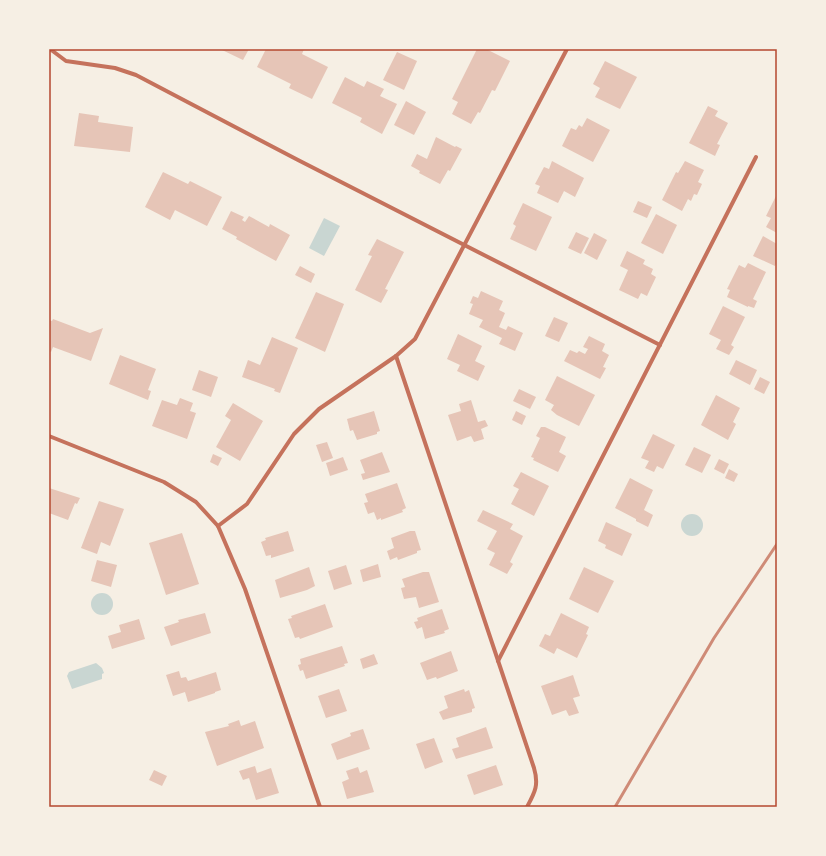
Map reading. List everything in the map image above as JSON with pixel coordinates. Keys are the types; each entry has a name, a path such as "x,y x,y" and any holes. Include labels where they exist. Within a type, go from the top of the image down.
{"street":[{"path":"50,49 66,61 115,68 136,75 465,246 660,345"},
{"path":"218,526 247,504 294,434 318,409 396,356 416,339 567,49"},
{"path":"498,661 756,157"},
{"path":"396,356 538,780 535,793 528,807"},
{"path":"49,436 164,482 196,502 218,526 245,589 320,807"}],"shaded area":[{"path":"324,218 340,226 324,256 309,248"},
{"path":"692,514 700,517 703,525 700,533 692,536 684,533 681,525 684,517"},
{"path":"102,593 110,596 113,604 110,612 102,615 94,612 91,604 94,596"},
{"path":"96,663 102,668 104,673 102,674 102,679 72,689 67,676 69,672"}],"building":[{"path":"220,49 249,49 243,60"},
{"path":"266,49 304,49 302,54 328,67 312,99 289,88 291,84 257,67"},
{"path":"477,49 486,49 510,61 495,91 492,90 480,113 478,112 471,124 452,114 458,102 452,99"},
{"path":"397,52 417,61 404,90 383,80"},
{"path":"605,61 637,77 620,109 595,97 600,88 593,84"},
{"path":"345,77 364,87 367,81 384,89 380,96 397,104 382,134 360,122 362,118 332,103"},
{"path":"406,101 426,112 414,135 394,125"},
{"path":"708,106 718,111 715,116 728,123 717,144 720,145 715,156 689,143"},
{"path":"79,113 99,116 98,122 133,127 130,152 74,146"},
{"path":"587,118 610,130 593,162 562,146 571,128 576,130 579,125 582,127"},
{"path":"436,137 462,149 450,171 448,170 440,184 419,173 420,171 411,166 417,154 427,159"},
{"path":"552,161 584,178 575,197 564,191 558,203 537,193 540,186 535,184 544,167 549,169"},
{"path":"685,161 704,170 698,182 702,184 697,195 694,194 691,201 688,199 682,211 662,200 676,172 678,173"},
{"path":"163,172 188,184 190,181 222,197 207,226 175,210 170,220 145,207"},
{"path":"777,194 777,233 766,227 771,218 766,216"},
{"path":"638,201 652,207 647,218 633,212"},
{"path":"523,203 552,217 536,251 510,239 516,226 513,224"},
{"path":"231,211 244,217 242,220 245,222 249,216 269,227 270,224 290,235 276,261 236,239 237,237 222,229"},
{"path":"656,214 677,225 663,254 641,243"},
{"path":"576,232 589,238 581,254 568,248"},
{"path":"594,233 607,240 597,260 584,253"},
{"path":"763,236 777,244 777,262 775,266 753,256"},
{"path":"377,239 404,252 385,289 388,290 381,303 355,290 372,256 368,255"},
{"path":"627,251 645,260 643,264 653,269 651,274 656,277 647,296 641,293 638,299 619,290 628,270 620,266"},
{"path":"748,263 766,272 753,299 757,301 754,308 748,307 727,297 730,290 727,289 739,265 745,268"},
{"path":"300,266 315,274 311,283 295,275"},
{"path":"481,291 503,301 499,310 505,313 499,327 506,330 508,326 523,333 515,351 499,344 502,338 479,327 483,320 469,314 473,304 470,303 473,296 478,298"},
{"path":"316,292 344,304 325,352 295,338"},
{"path":"723,306 745,317 731,345 734,347 729,355 716,349 721,340 709,334"},
{"path":"554,317 568,323 559,342 545,336"},
{"path":"53,319 90,333 103,328 91,361 53,347 51,352 49,351 49,320 52,321"},
{"path":"458,334 482,346 475,361 485,366 478,381 457,371 460,365 447,359"},
{"path":"589,336 605,344 602,351 609,355 603,367 606,368 600,379 564,361 570,350 577,353 579,351 585,354 588,349 583,347"},
{"path":"272,337 298,348 280,393 274,391 275,389 242,377 248,360 260,365"},
{"path":"120,355 156,369 148,390 151,391 148,400 109,384"},
{"path":"736,360 757,370 750,385 729,374"},
{"path":"199,370 218,377 211,397 192,390"},
{"path":"557,376 595,395 579,426 557,415 551,410 554,405 545,400"},
{"path":"760,377 770,382 764,394 754,389"},
{"path":"519,389 536,397 530,409 513,401"},
{"path":"716,395 740,408 733,422 736,424 728,440 701,425"},
{"path":"180,398 193,403 190,411 196,413 187,439 152,426 162,400 177,405"},
{"path":"471,400 478,422 485,420 488,426 481,429 484,439 474,442 471,436 457,441 448,415 461,411 459,404"},
{"path":"233,403 263,421 240,461 216,447 231,420 225,416"},
{"path":"374,411 380,431 377,432 377,434 357,440 353,430 350,431 347,419"},
{"path":"516,411 526,416 522,425 512,420"},
{"path":"541,427 545,427 566,437 559,452 566,456 558,472 533,460 534,458 531,457 540,438 536,436"},
{"path":"653,434 675,445 663,469 657,466 654,472 645,468 649,461 641,458"},
{"path":"327,442 333,458 322,462 316,445"},
{"path":"694,447 711,455 702,473 685,465"},
{"path":"382,452 390,472 363,480 361,474 365,473 360,460"},
{"path":"213,454 222,458 218,466 210,462"},
{"path":"343,457 348,470 330,476 326,463"},
{"path":"719,459 729,464 724,474 714,469"},
{"path":"729,469 738,474 734,482 725,478"},
{"path":"521,472 549,486 534,516 511,504 519,489 513,486"},
{"path":"630,478 653,490 644,510 653,515 648,527 615,508"},
{"path":"397,483 406,508 402,510 403,512 381,520 381,518 377,520 374,512 368,514 364,503 368,502 365,494"},
{"path":"49,488 80,498 77,504 75,503 68,520 49,513"},
{"path":"99,501 124,509 110,546 101,542 97,554 81,548"},
{"path":"483,510 513,524 510,529 523,536 510,562 513,564 507,574 489,565 495,553 487,549 497,531 477,521"},
{"path":"606,522 632,534 622,556 605,548 606,545 598,541"},
{"path":"288,531 294,551 271,558 271,555 266,556 261,542 266,540 265,538"},
{"path":"410,531 415,531 421,550 398,560 397,557 390,560 387,551 394,548 391,538"},
{"path":"182,533 199,584 166,595 149,543"},
{"path":"97,560 117,565 111,587 91,581"},
{"path":"378,564 381,577 363,582 360,570"},
{"path":"346,565 352,584 334,590 328,571"},
{"path":"309,567 315,586 280,598 275,580"},
{"path":"584,567 614,581 598,613 569,599"},
{"path":"423,572 429,572 439,602 419,608 416,597 404,599 401,588 405,587 402,579"},
{"path":"325,604 333,627 300,639 299,637 295,638 288,619 292,618 291,616"},
{"path":"442,609 449,629 444,631 445,633 425,639 422,627 417,629 414,622 418,621 417,618"},
{"path":"205,613 211,633 171,646 164,627 179,622 178,620"},
{"path":"561,613 589,627 586,634 588,635 577,658 557,648 554,654 539,646 545,634 550,636"},
{"path":"139,619 145,639 112,649 108,636 121,632 119,625"},
{"path":"342,646 348,663 344,664 345,666 306,679 303,670 300,671 298,665 301,664 300,659"},
{"path":"451,651 458,671 437,679 436,677 427,680 420,663"},
{"path":"374,654 378,664 363,669 360,659"},
{"path":"179,671 181,678 186,677 188,681 216,672 221,690 188,702 185,692 173,696 166,675"},
{"path":"573,675 580,696 573,698 579,713 569,716 566,710 552,715 541,686"},
{"path":"339,689 347,711 326,718 318,696"},
{"path":"464,689 465,692 469,690 475,708 472,709 472,712 443,720 439,712 448,708 444,696"},
{"path":"239,720 241,726 255,721 264,748 217,766 205,732 229,726 228,724"},
{"path":"486,727 493,748 456,759 452,749 459,747 456,738"},
{"path":"363,729 370,749 337,760 331,744 351,736 350,733"},
{"path":"434,738 443,762 425,769 416,744"},
{"path":"496,765 503,785 474,795 467,775"},
{"path":"255,766 257,773 271,768 279,793 256,800 249,778 243,780 239,771"},
{"path":"358,767 360,773 367,770 374,792 347,799 342,782 349,779 346,771"},
{"path":"154,770 167,776 162,786 149,780"}],"railway":[{"path":"615,807 714,638 777,544"}]}
